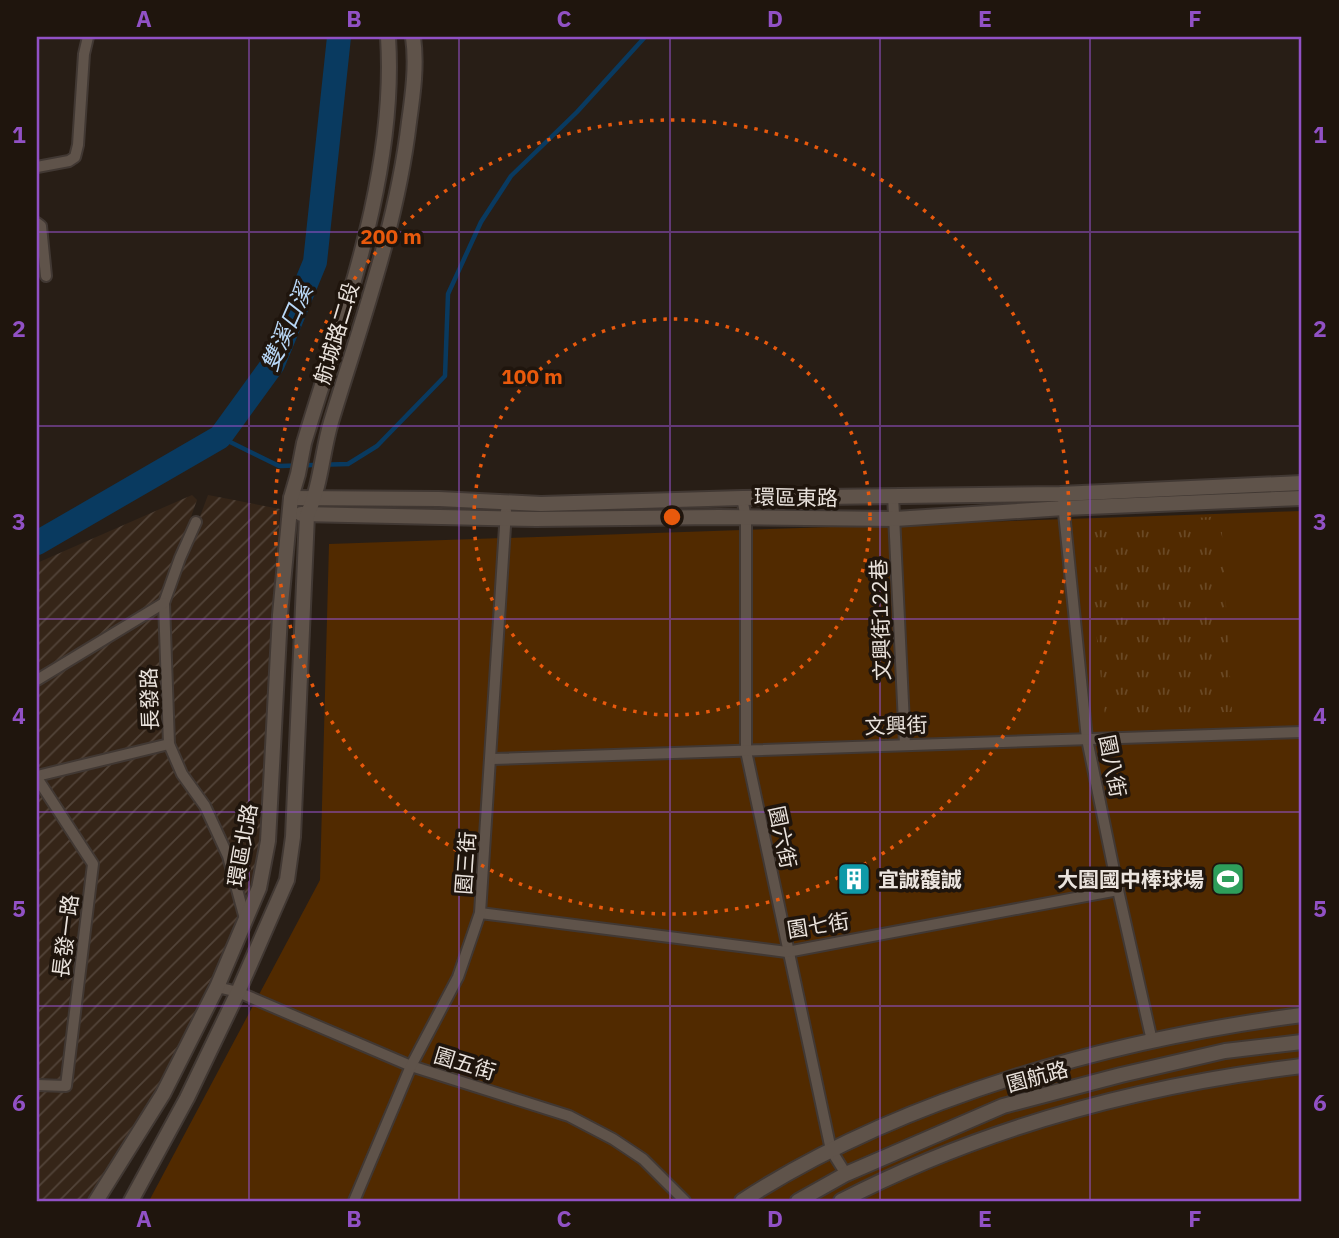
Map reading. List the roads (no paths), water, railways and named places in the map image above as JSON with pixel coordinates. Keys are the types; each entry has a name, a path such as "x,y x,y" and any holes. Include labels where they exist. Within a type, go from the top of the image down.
{"street":[{"path":"37,167 69,161 75,157 83,54 88,37"},
{"name":"航城路二段","path":"290,498 361,259 375,188 390,70 388,37"},
{"name":"航城路二段","path":"307,515 315,499 322,456 392,221 405,158 412,99 413,37"},
{"path":"37,223 41,226 46,276"},
{"name":"環區東路","path":"290,498 439,499 506,509 536,519 895,519 1062,501 1302,483"},
{"name":"環區東路","path":"289,514 893,495 1062,501 1302,498"},
{"name":"文興街122巷","path":"893,495 905,744"},
{"name":"環區北路","path":"96,1201 163,1094 217,987 259,888 268,842 280,615 290,498"},
{"name":"園六街","path":"742,498 746,518 746,751 831,1150 846,1174"},
{"name":"園八街","path":"1062,501 1087,739 1152,1041"},
{"name":"園三街","path":"354,1201 411,1066 458,977 481,913 506,509"},
{"path":"131,1201 187,1098 239,992 287,880 293,836 307,515"},
{"name":"長發路","path":"37,777 169,744 164,603 196,522"},
{"path":"37,680 164,603"},
{"name":"文興街","path":"492,758 1302,732"},
{"path":"169,744 182,774 205,806 228,856 245,919"},
{"name":"長發一路","path":"37,777 93,864 66,1086 37,1085"},
{"name":"園七街","path":"481,913 787,952 1118,890"},
{"name":"園五街","path":"217,987 239,992 411,1066 569,1116 643,1159 685,1201"},
{"path":"742,1201 831,1150 907,1116 1024,1073 1152,1041 1241,1023 1302,1015"},
{"name":"園航路","path":"798,1201 846,1174 1003,1106 1225,1051 1302,1041"},
{"path":"841,1201 910,1167 1053,1117 1123,1097 1175,1086 1302,1066"}],"waterway":[{"name":"雙溪口溪","path":"37,543 220,437 273,364 315,262 339,37"},
{"path":"220,437 279,466 348,464 377,446 445,376 448,294 481,222 511,176 577,112 645,37"}],"place":[{"name":"宜誠馥誠","path":"854,879"},
{"name":"大園國中棒球場","path":"1228,879"}]}
